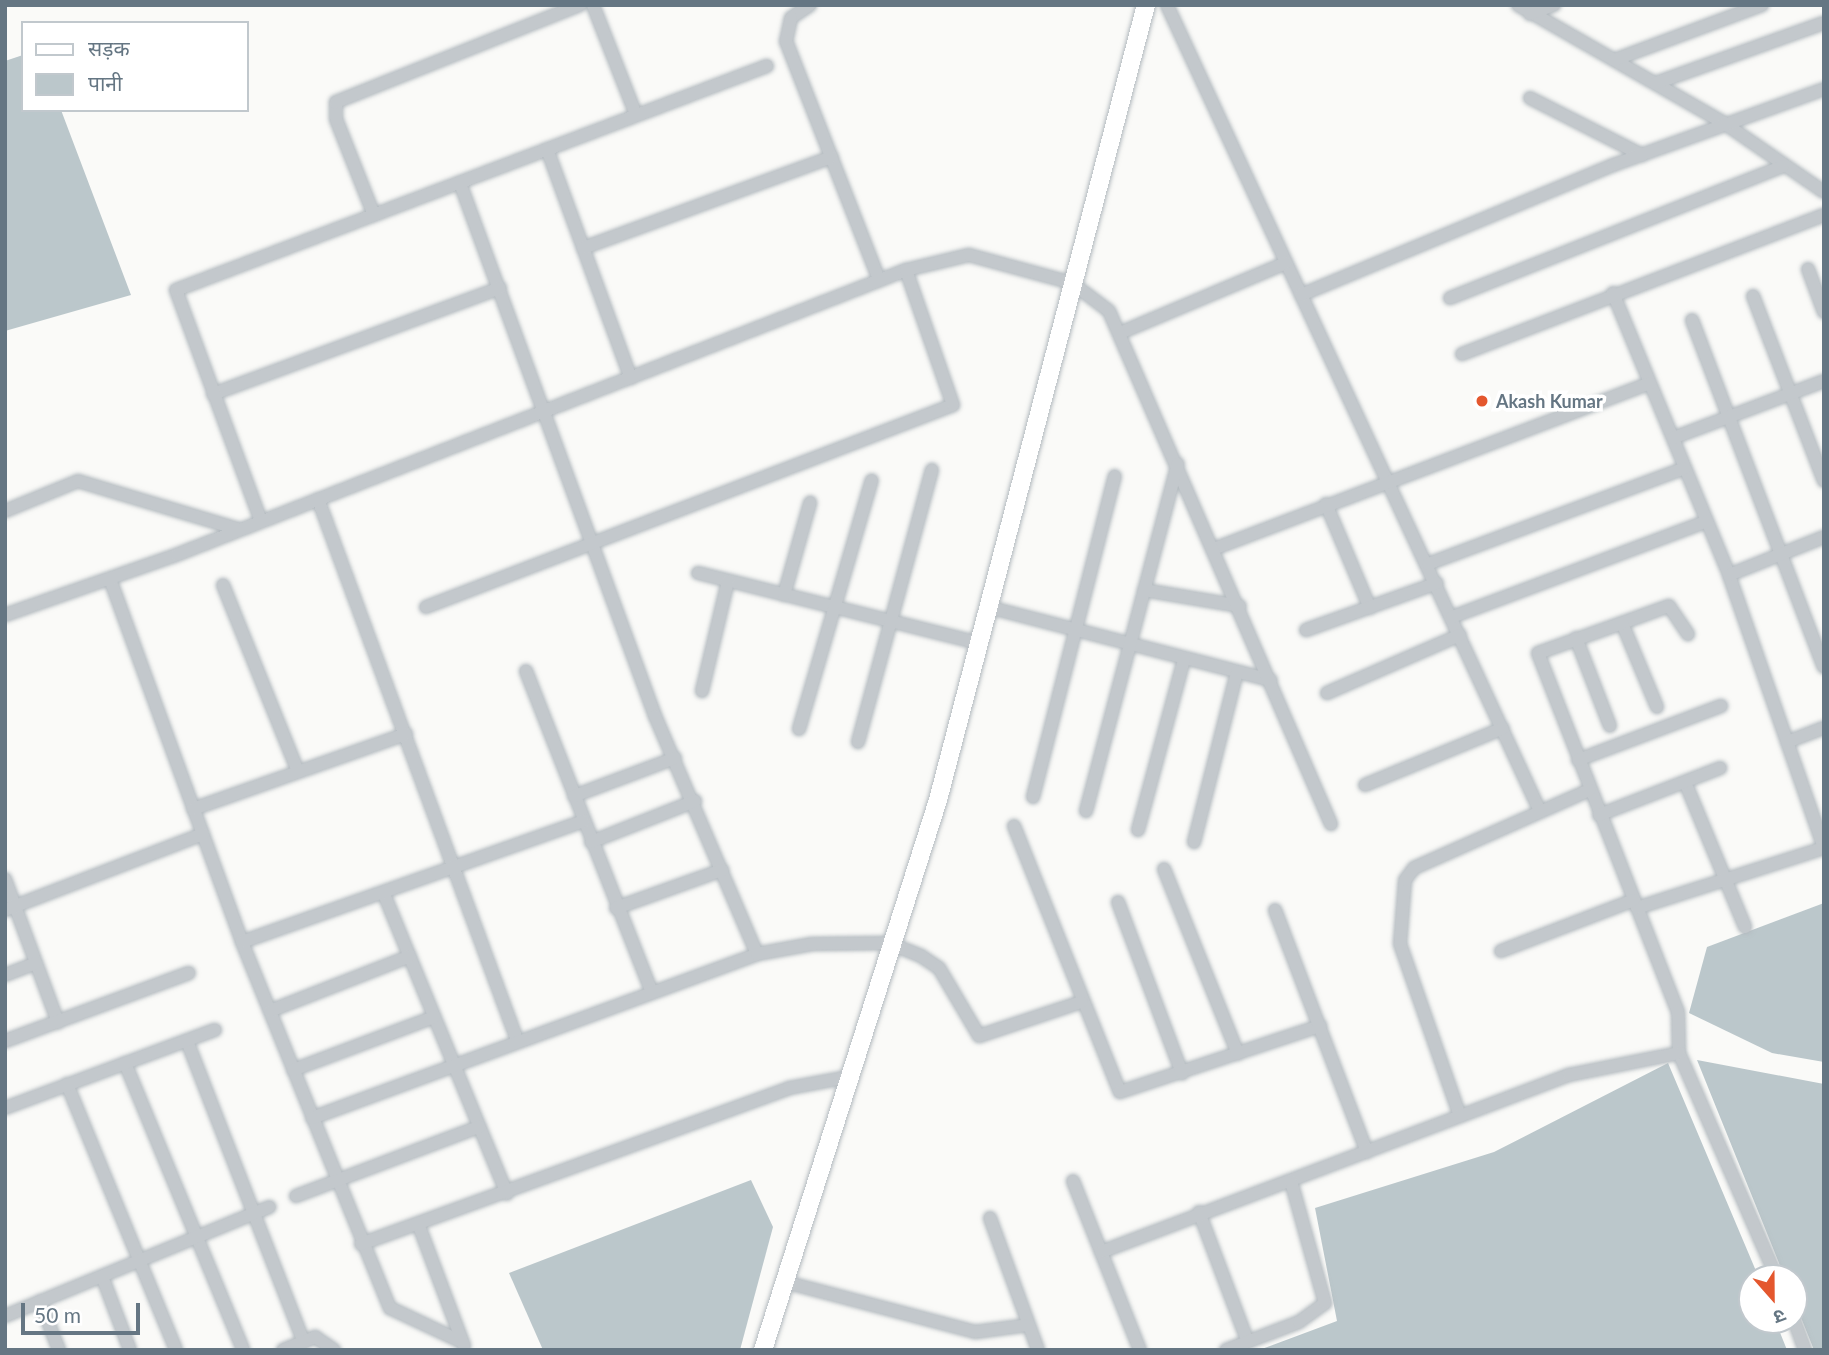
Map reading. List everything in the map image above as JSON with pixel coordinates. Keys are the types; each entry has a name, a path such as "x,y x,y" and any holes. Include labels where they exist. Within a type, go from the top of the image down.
{"street":[{"path":"374,215 336,118 336,102 580,5"},
{"path":"593,5 636,115"},
{"path":"810,5 785,29 878,280"},
{"path":"763,1350 889,943 938,800 1146,5"},
{"path":"1518,5 1724,123 1824,192"},
{"path":"1530,14 1554,5"},
{"path":"1614,60 1762,5"},
{"path":"1168,6 1385,481 1437,583 1539,811"},
{"path":"1656,83 1824,23"},
{"path":"261,521 176,290 767,65"},
{"path":"1301,295 1642,155 1724,123 1824,89"},
{"path":"1530,98 1642,155"},
{"path":"547,149 631,377"},
{"path":"583,248 832,157"},
{"path":"1450,298 1783,166"},
{"path":"460,183 595,543 655,716 695,801 757,954"},
{"path":"1462,354 1613,293 1824,215"},
{"path":"5,615 176,555 878,280 906,270 969,255 1072,283 1099,299 1120,333 1216,548 1331,824"},
{"path":"1120,333 1286,263"},
{"path":"1808,269 1820,289 1824,312"},
{"path":"426,607 953,405 906,270"},
{"path":"213,394 500,288"},
{"path":"1501,951 1636,904 1824,848 1729,575 1613,293"},
{"path":"1753,296 1824,481"},
{"path":"1692,320 1824,667"},
{"path":"1672,438 1824,381"},
{"path":"1216,548 1385,481 1650,383"},
{"path":"1086,811 1178,464"},
{"path":"1428,564 1685,468"},
{"path":"859,742 932,470"},
{"path":"1034,797 1115,476"},
{"path":"799,729 837,608 872,480"},
{"path":"5,510 78,481 238,530"},
{"path":"318,499 517,1040"},
{"path":"784,595 810,503"},
{"path":"1326,504 1370,608"},
{"path":"1452,617 1707,521"},
{"path":"1729,575 1824,537"},
{"path":"698,573 979,643"},
{"path":"110,579 242,942 335,1180 390,1308 464,1346"},
{"path":"702,691 728,581"},
{"path":"1306,630 1437,583"},
{"path":"223,585 298,772"},
{"path":"1144,590 1240,606"},
{"path":"1688,634 1669,606 1576,638 1537,655 1678,1013 1675,1038 1679,1053 1771,1264"},
{"path":"988,607 1271,680"},
{"path":"1622,623 1657,707"},
{"path":"1327,692 1460,635"},
{"path":"1576,638 1610,726"},
{"path":"1138,830 1184,659"},
{"path":"526,671 616,908 652,992"},
{"path":"1194,842 1237,672"},
{"path":"1578,760 1721,706"},
{"path":"1365,785 1503,728"},
{"path":"1787,742 1824,728"},
{"path":"193,809 405,734"},
{"path":"574,796 675,758"},
{"path":"1599,815 1720,768"},
{"path":"1685,782 1745,927"},
{"path":"1460,1116 1400,944 1404,915 1402,891 1414,868 1589,790"},
{"path":"591,842 695,801"},
{"path":"242,942 384,894 583,821"},
{"path":"1014,826 1081,1002 1120,1092 1320,1026"},
{"path":"10,908 202,834"},
{"path":"1164,869 1238,1054"},
{"path":"616,908 722,870"},
{"path":"5,879 10,908 36,963 58,1022"},
{"path":"384,894 507,1194"},
{"path":"1118,902 1182,1073"},
{"path":"1275,910 1367,1152"},
{"path":"312,1118 517,1040 757,954 812,944 889,943 939,968 979,1035 1081,1002"},
{"path":"270,1011 410,956"},
{"path":"5,975 36,963"},
{"path":"5,1041 189,973"},
{"path":"293,1070 434,1017"},
{"path":"5,1108 215,1031"},
{"path":"187,1041 304,1342"},
{"path":"1101,1252 1199,1212 1291,1181 1569,1075 1679,1053"},
{"path":"125,1063 243,1350"},
{"path":"361,1244 507,1194 789,1088 848,1077"},
{"path":"67,1084 176,1350"},
{"path":"296,1196 479,1127"},
{"path":"1073,1181 1139,1350"},
{"path":"1226,1350 1299,1322 1325,1303 1291,1181"},
{"path":"5,1316 269,1207"},
{"path":"1199,1212 1248,1340"},
{"path":"990,1217 1038,1350"},
{"path":"419,1226 464,1346"},
{"path":"102,1276 130,1350"},
{"path":"785,1282 975,1332 1028,1325"},
{"path":"40,1301 59,1350"},
{"path":"286,1349 316,1337 334,1350"}],"water":[{"path":"21,56 21,112 62,112 131,295 5,331 5,61"},
{"path":"1824,903 1824,1062 1772,1053 1689,1013 1707,947"},
{"path":"1697,1060 1824,1084 1824,1350 1814,1350 1808,1334 1808,1264 1779,1264"},
{"path":"1668,1063 1753,1264 1738,1264 1738,1334 1781,1334 1787,1350 1259,1350 1337,1321 1315,1208 1494,1152"},
{"path":"751,1180 773,1227 740,1350 543,1350 509,1273"}],"place":[{"name":"Akash Kumar","path":"1482,401"}]}
